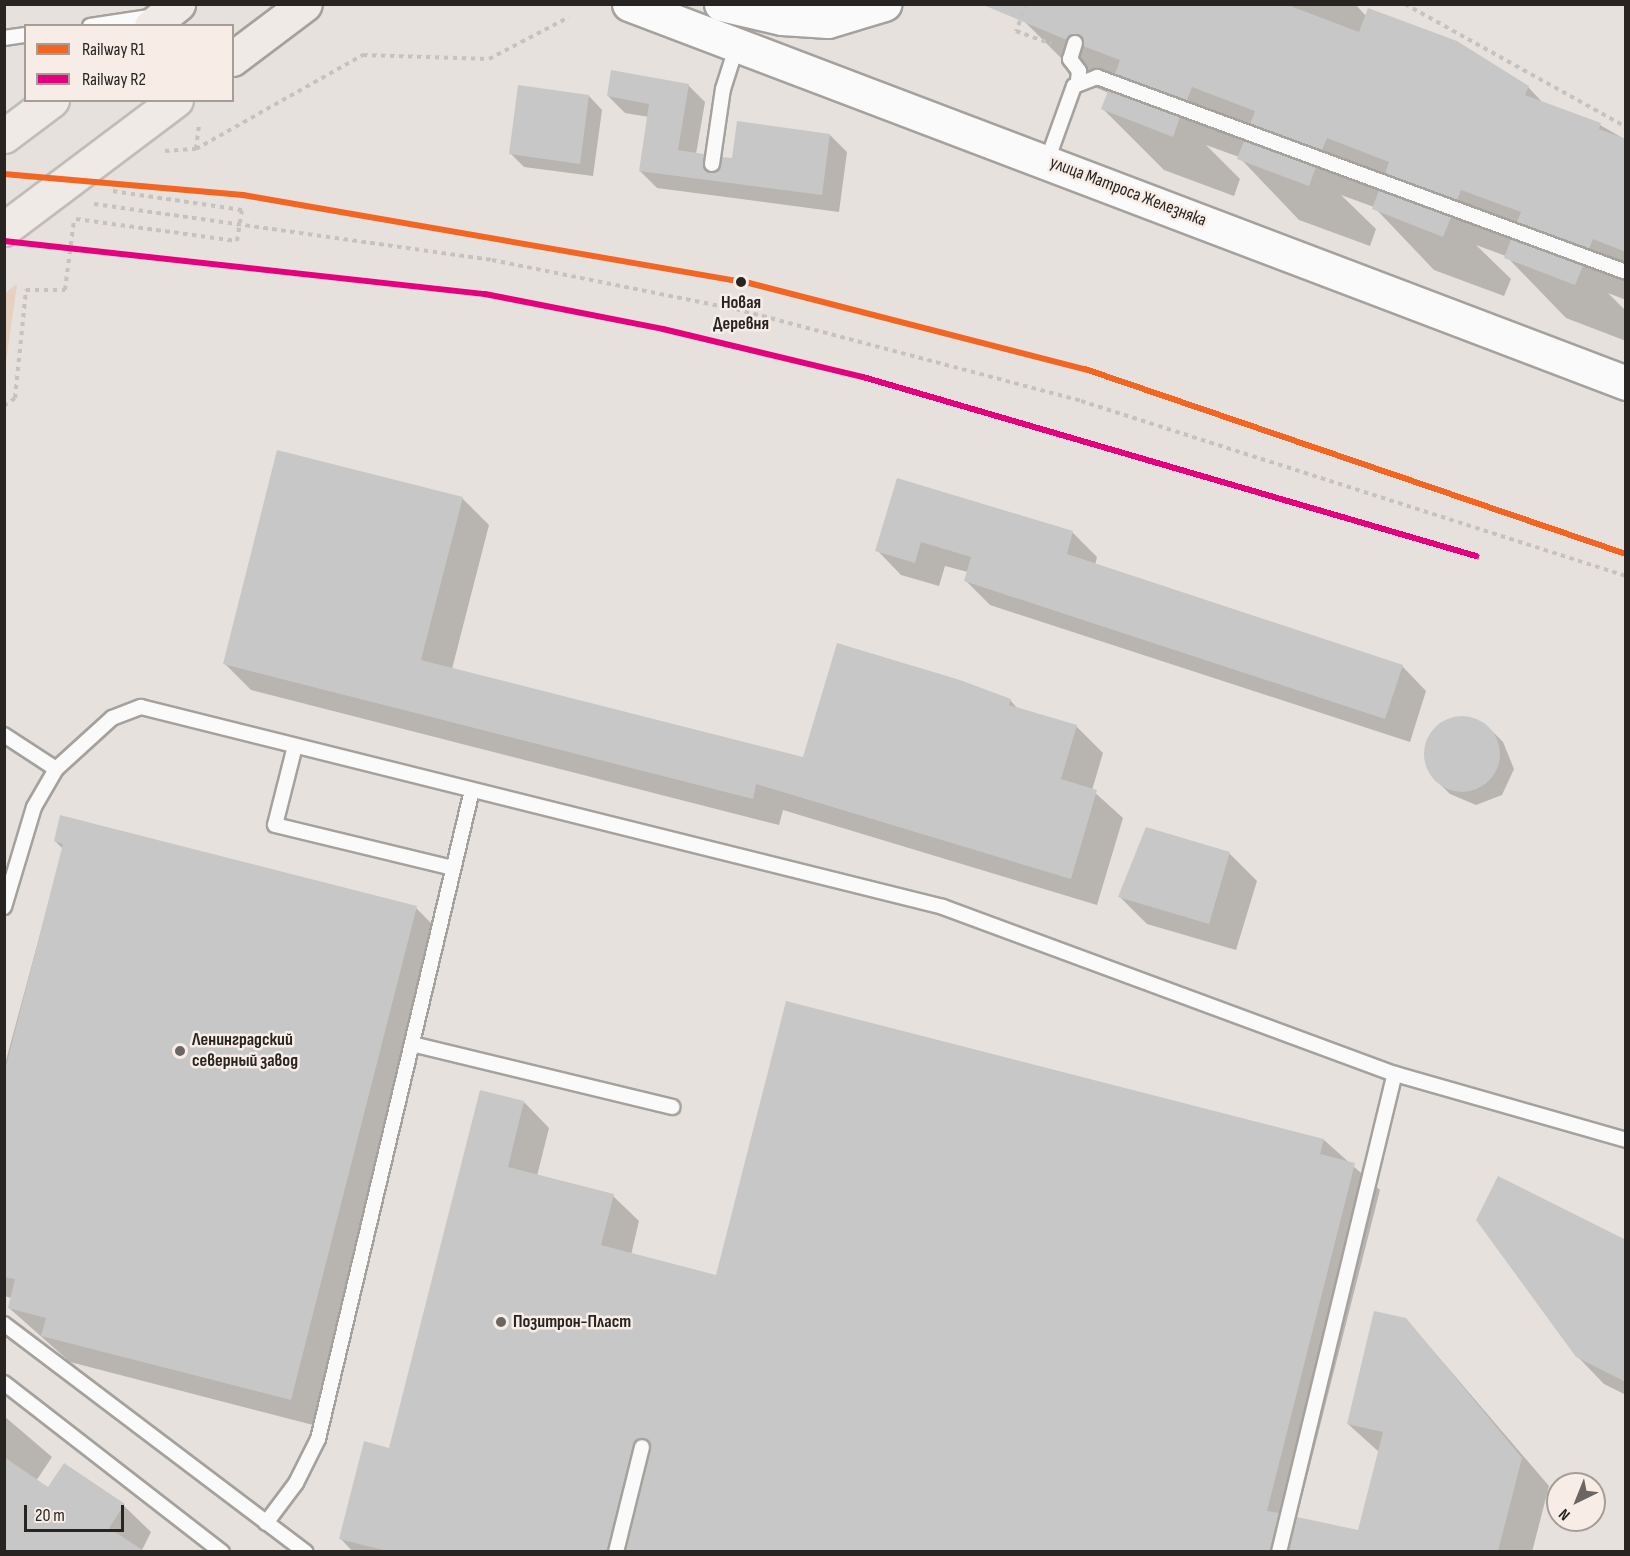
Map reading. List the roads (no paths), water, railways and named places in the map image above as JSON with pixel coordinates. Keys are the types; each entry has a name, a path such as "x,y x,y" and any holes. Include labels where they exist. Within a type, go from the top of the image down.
{"main road":[{"path":"234,57 305,4"},
{"path":"4,136 49,102"},
{"path":"4,229 173,102"}],"street":[{"name":"улица Матроса Железняка","path":"629,4 738,43 1626,383"},
{"path":"721,4 782,18 828,21 884,4"}],"lane":[{"path":"104,24 159,16"},
{"path":"4,38 24,35"},
{"path":"712,164 723,89 738,43"},
{"path":"1047,161 1078,81 1079,71 1070,59 1075,43"},
{"path":"1078,81 1097,77 1626,272"},
{"path":"4,907 34,807 56,769 112,718 141,707 943,908 1395,1074 1626,1140"},
{"path":"4,735 56,769"},
{"path":"295,746 275,825 453,868"},
{"path":"266,1523 297,1484 318,1439 472,790"},
{"path":"412,1044 672,1107"},
{"path":"1279,1551 1395,1074"},
{"path":"4,1324 305,1551"},
{"path":"4,1383 222,1551"},
{"path":"616,1551 642,1447"}],"rail line":[{"name":"R1","path":"4,174 243,195 749,283 1085,369 1626,554"},
{"name":"R2","path":"4,241 485,294 663,329 863,377 1476,556"}],"place":[{"name":"Новая Деревня","path":"741,282"},
{"name":"Ленинградский северный завод","path":"180,1051"},
{"name":"Позитрон-Пласт","path":"501,1322"}]}
